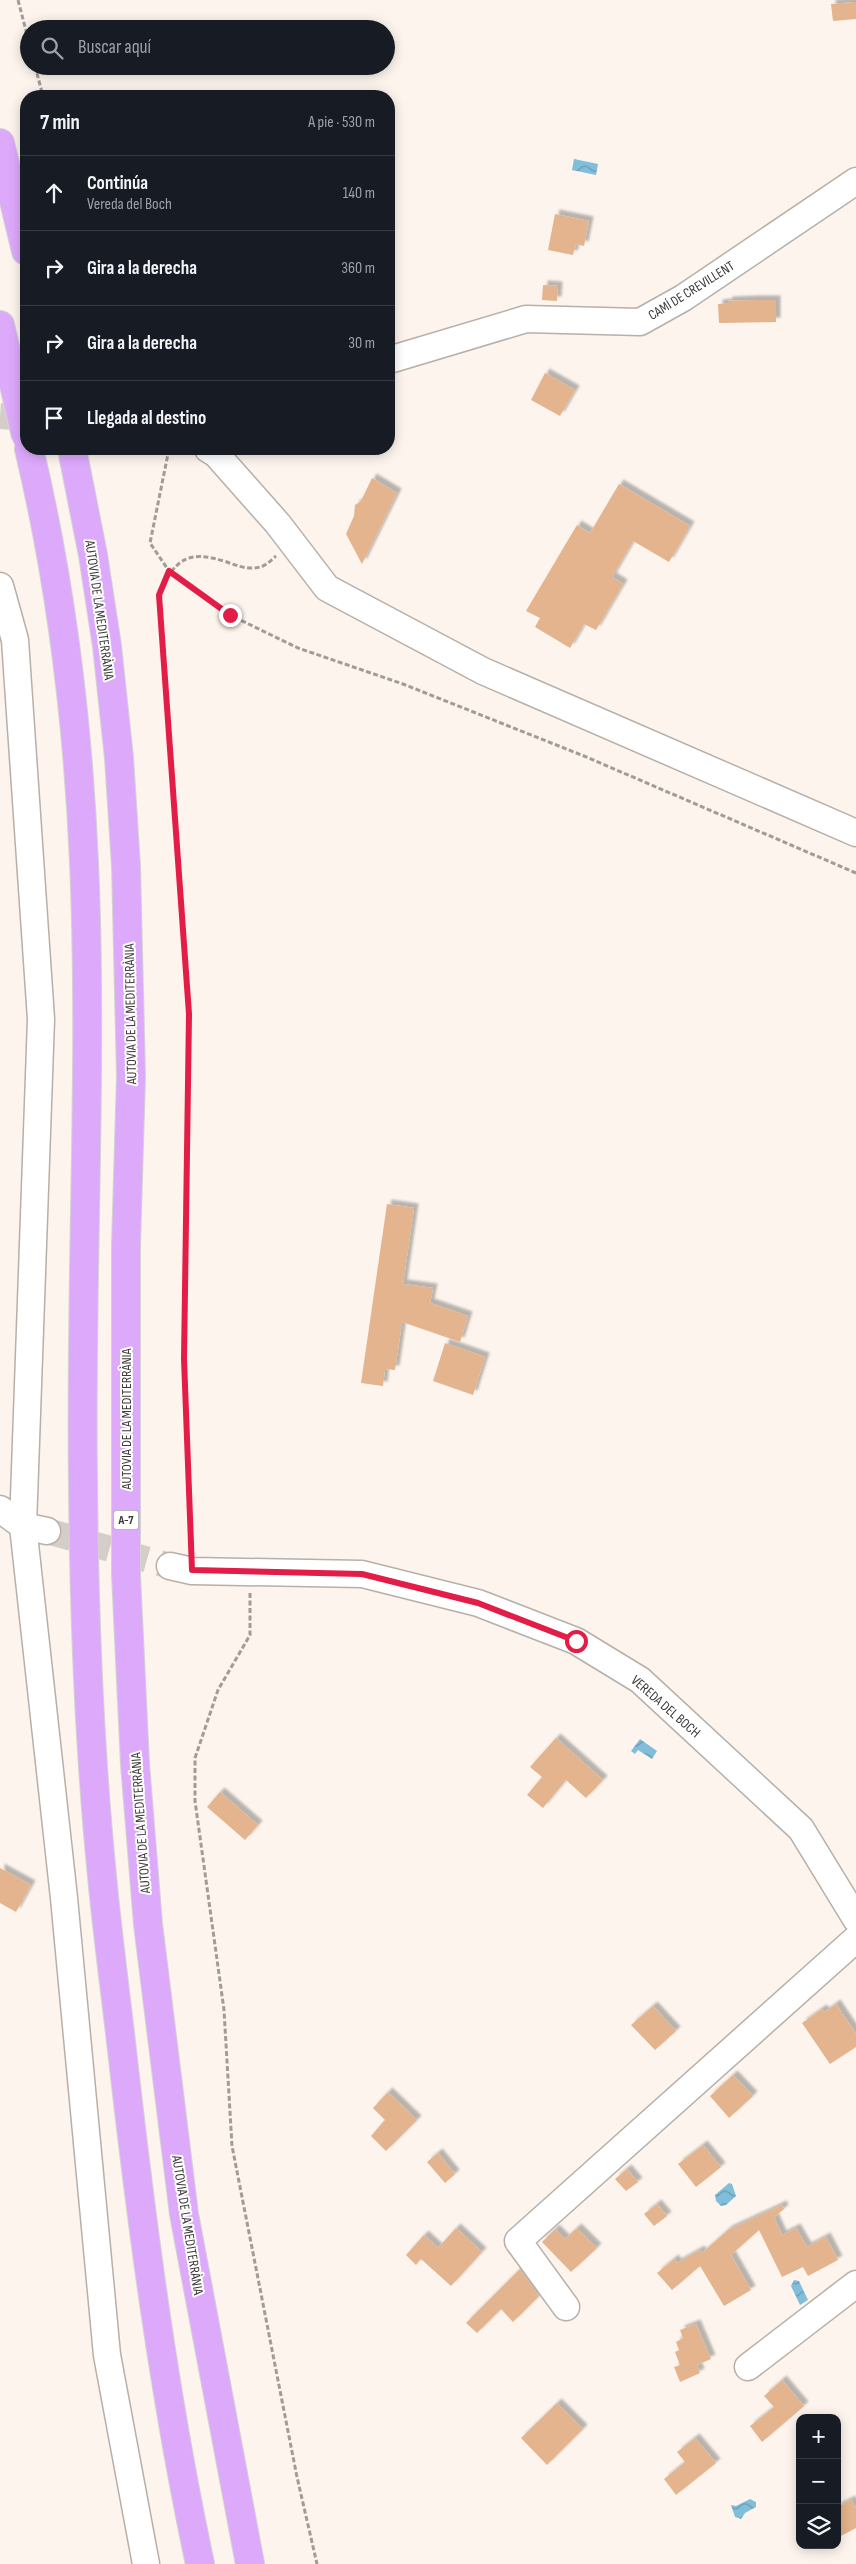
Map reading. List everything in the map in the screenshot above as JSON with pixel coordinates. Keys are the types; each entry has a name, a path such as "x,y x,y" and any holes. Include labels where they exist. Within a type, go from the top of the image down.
{"highway":[{"path":"0,143 20,226"},
{"path":"0,325 20,410"},
{"path":"30,455 37,482 64,646 84,857 86,1076 82,1388 83,1488 90,1708 102,1874 152,2293 200,2564"},
{"name":"AUTOVIA DE LA MEDITERRÀNIA","path":"74,459 93,555 106,646 119,758 126,866 131,1076 126,1245 126,1575 135,1764 148,1924 184,2214 250,2564"}],"street":[{"name":"CAMÍ DE CREVILLENT","path":"395,358 456,342 526,319 640,322 683,298 856,181"},
{"path":"217,455 290,541 326,588 474,666 856,833"},
{"path":"0,586 15,640 41,1019 35,1529 64,1898 107,2355 146,2564"},
{"path":"0,1509 35,1529"},
{"name":"VEREDA DEL BOCH","path":"181,1568 250,1572 362,1574 478,1603 576,1641 640,1680 801,1829 856,1919"},
{"path":"566,2307 518,2241 856,1939"},
{"path":"748,2367 856,2284"}],"path":[{"path":"18,0 23,20"},
{"path":"37,75 41,90"},
{"path":"168,455 150,543 169,571 230,615 298,648 403,684 584,756 856,873"},
{"path":"181,1568 189,1014 159,595 169,571 189,557 211,557 243,568 262,567 290,541"},
{"path":"250,1572 250,1635 218,1690 195,1758 195,1800 224,2010 232,2146 296,2477 317,2564"}],"water":[{"path":"574,159 598,164 596,175 572,170"},
{"path":"640,1739 657,1751 652,1759 638,1750 635,1754 631,1751"},
{"path":"729,2183 732,2184 736,2196 726,2205 721,2206 716,2201 715,2195"},
{"path":"794,2280 799,2281 808,2300 800,2305 791,2286"},
{"path":"750,2499 756,2502 756,2507 745,2513 741,2519 735,2517 731,2505 736,2506"}],"building":[{"path":"856,2 856,19 833,21 831,4"},
{"path":"555,214 589,221 584,246 576,244 573,255 548,250"},
{"path":"543,285 558,286 557,301 542,300"},
{"path":"776,300 776,322 719,323 718,304 728,303 728,301"},
{"path":"545,373 575,390 560,416 531,400"},
{"path":"372,478 397,493 362,564 346,534 354,516 355,505 361,501"},
{"path":"619,484 690,526 669,562 633,541 612,577 623,584 596,630 584,624 570,648 535,627 540,618 526,611 577,525 590,533"},
{"path":"387,1204 414,1208 403,1284 433,1288 430,1303 468,1316 460,1342 402,1322 395,1370 385,1369 383,1386 361,1383"},
{"path":"445,1343 485,1357 473,1395 433,1381"},
{"path":"556,1738 603,1780 586,1798 566,1780 543,1808 527,1795 542,1777 530,1767"},
{"path":"220,1792 258,1825 245,1840 207,1807"},
{"path":"0,1868 31,1885 16,1912 0,1903"},
{"path":"836,2004 856,2034 856,2047 830,2064 802,2023 822,2009 825,2012"},
{"path":"653,2006 676,2031 655,2050 631,2025"},
{"path":"733,2075 753,2096 729,2118 710,2096"},
{"path":"388,2092 417,2120 386,2151 371,2136 385,2120 373,2108"},
{"path":"703,2145 721,2167 696,2187 678,2164"},
{"path":"438,2153 455,2174 445,2183 427,2162"},
{"path":"627,2169 638,2182 626,2191 615,2179"},
{"path":"657,2204 667,2216 654,2226 644,2214"},
{"path":"782,2205 784,2209 774,2217 782,2235 796,2228 807,2247 826,2237 838,2260 808,2276 803,2267 782,2277 759,2230 731,2255 751,2290 724,2306 700,2266 672,2290 657,2273 674,2259 677,2263 700,2250 702,2253 728,2230"},
{"path":"456,2228 482,2252 451,2286 421,2259 416,2265 406,2255 424,2235 438,2248"},
{"path":"577,2228 597,2248 571,2272 542,2242 555,2229 565,2239"},
{"path":"520,2269 539,2296 513,2322 501,2309 477,2333 466,2323"},
{"path":"696,2324 711,2359 697,2365 700,2373 680,2382 674,2367 680,2365 675,2352 679,2350 676,2342 683,2338 680,2330"},
{"path":"782,2380 804,2406 762,2442 750,2426 774,2407 764,2396"},
{"path":"557,2403 583,2429 547,2465 521,2438"},
{"path":"695,2438 716,2463 676,2495 664,2479 685,2462 677,2452"},
{"path":"851,2500 856,2508 856,2528 841,2536 841,2505"}],"tunnel":[{"path":"0,416 20,418"},
{"path":"47,1531 170,1566"}],"route":[{"path":"230,615 169,571 159,595 189,1014 184,1359 192,1570 362,1574 478,1603 576,1641"}]}
